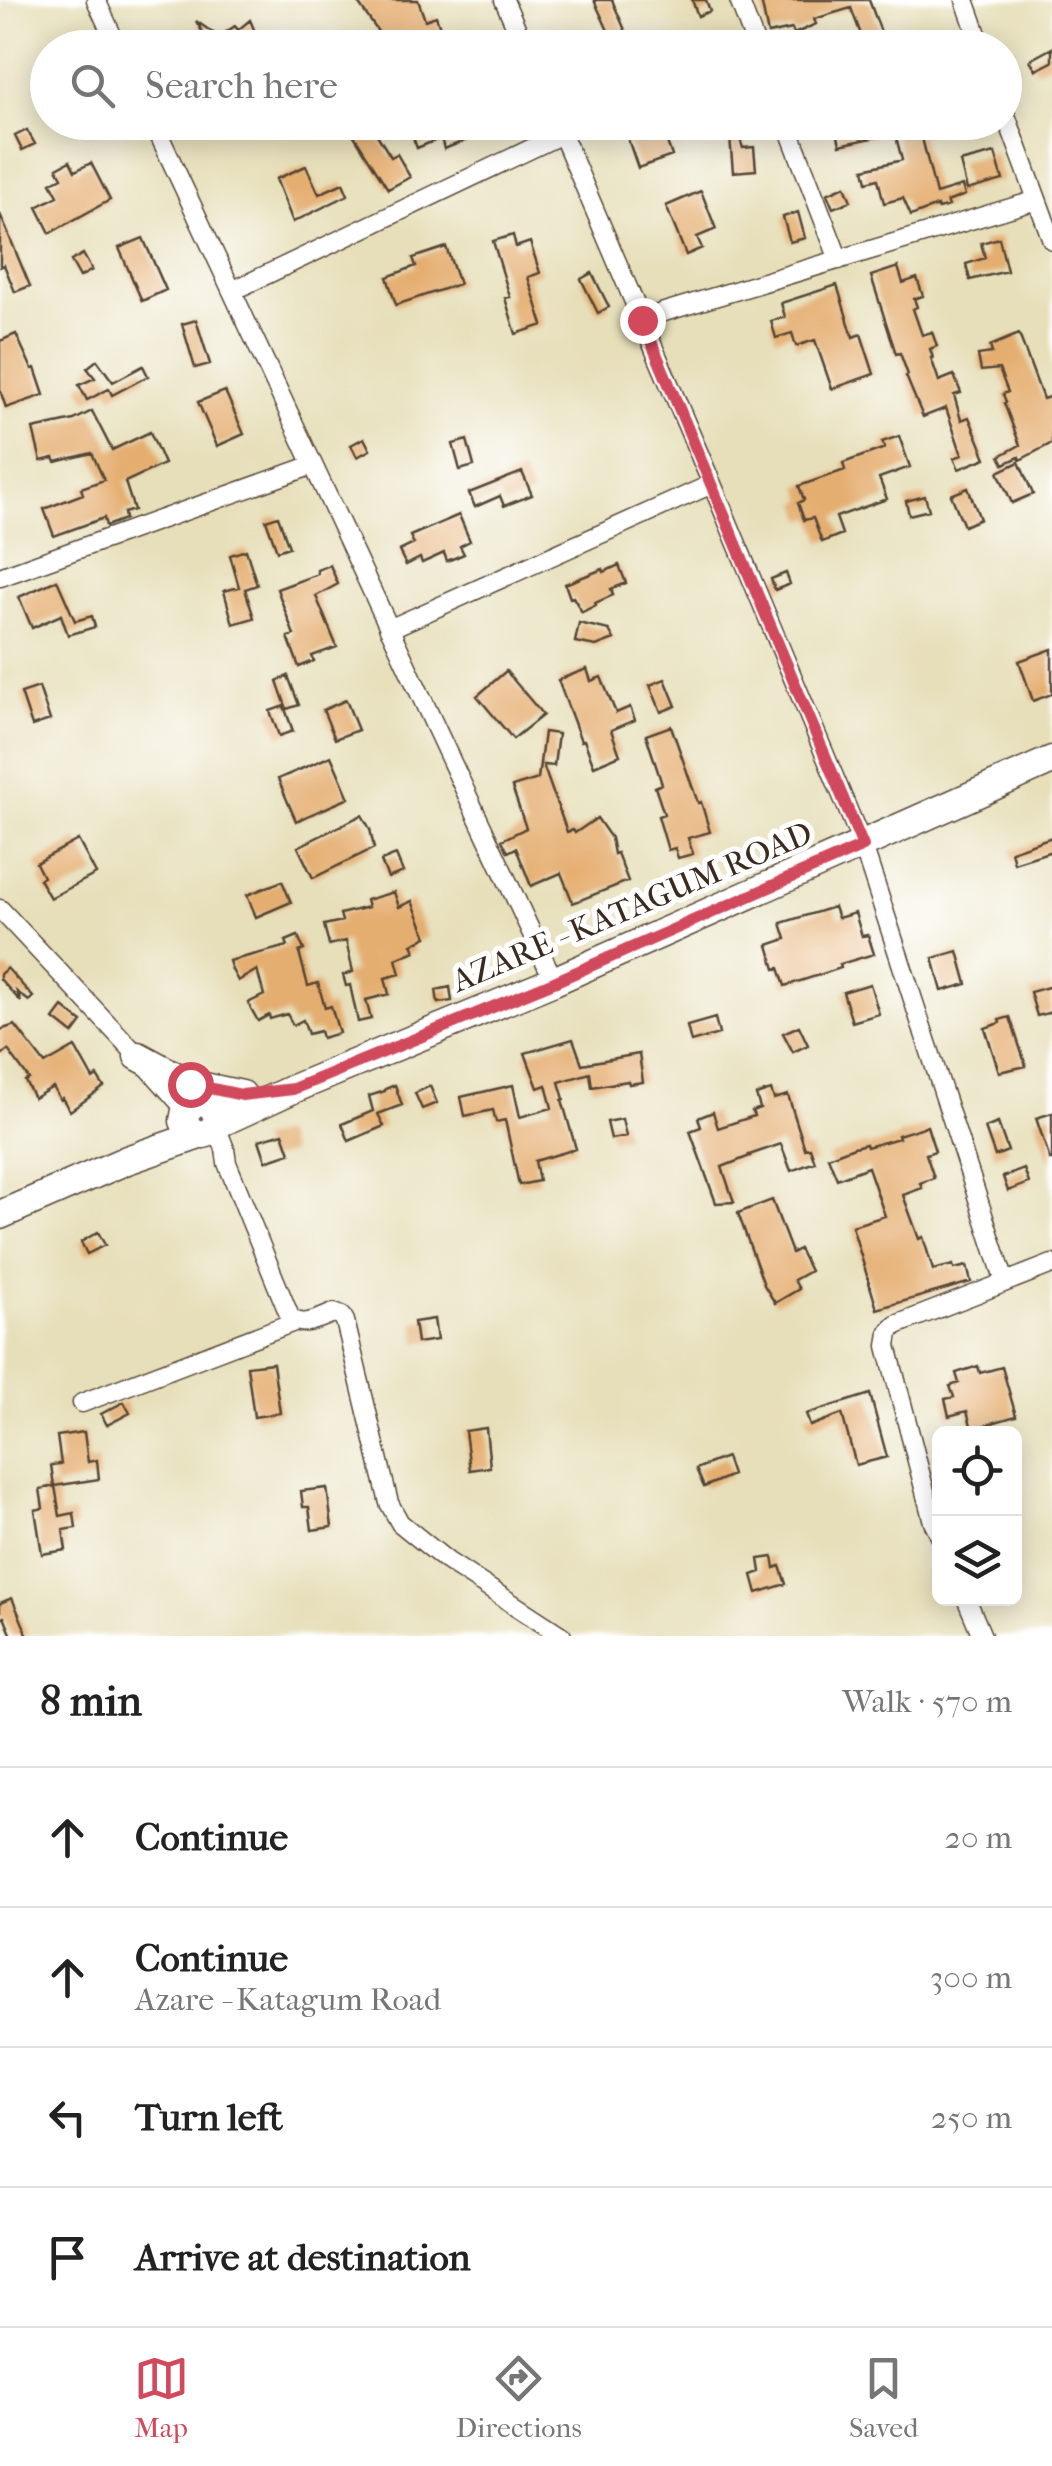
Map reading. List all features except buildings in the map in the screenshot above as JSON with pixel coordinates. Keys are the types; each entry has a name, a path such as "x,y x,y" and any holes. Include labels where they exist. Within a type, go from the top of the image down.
{"main road":[{"name":"AZARE - KATAGUM ROAD","path":"0,1215 127,1160 161,1130 202,1121 293,1089 554,982 1052,760"},
{"path":"138,1056 190,1084 242,1095"},
{"name":"AZARE - KATAGUM ROAD","path":"202,1121 242,1095 293,1089"}],"street":[{"path":"96,0 110,30"},
{"path":"504,0 516,30"},
{"path":"738,0 750,30"},
{"path":"964,0 975,30"},
{"path":"162,140 554,982"},
{"path":"232,291 535,140"},
{"path":"564,140 863,846 1005,1282"},
{"path":"793,140 839,260"},
{"path":"1015,140 1052,240"},
{"path":"642,320 1037,200"},
{"path":"0,576 313,465"},
{"path":"389,629 712,484"},
{"path":"0,909 202,1121 226,1163 290,1318 302,1324 334,1313 342,1316 389,1503 400,1522 447,1561 562,1636"},
{"path":"932,1516 887,1346 890,1332 896,1324 1052,1264"},
{"path":"82,1403 294,1322"},
{"path":"969,1606 982,1636"}],"route":[{"path":"190,1084 242,1095 293,1089 554,982 863,846 642,320"}]}
